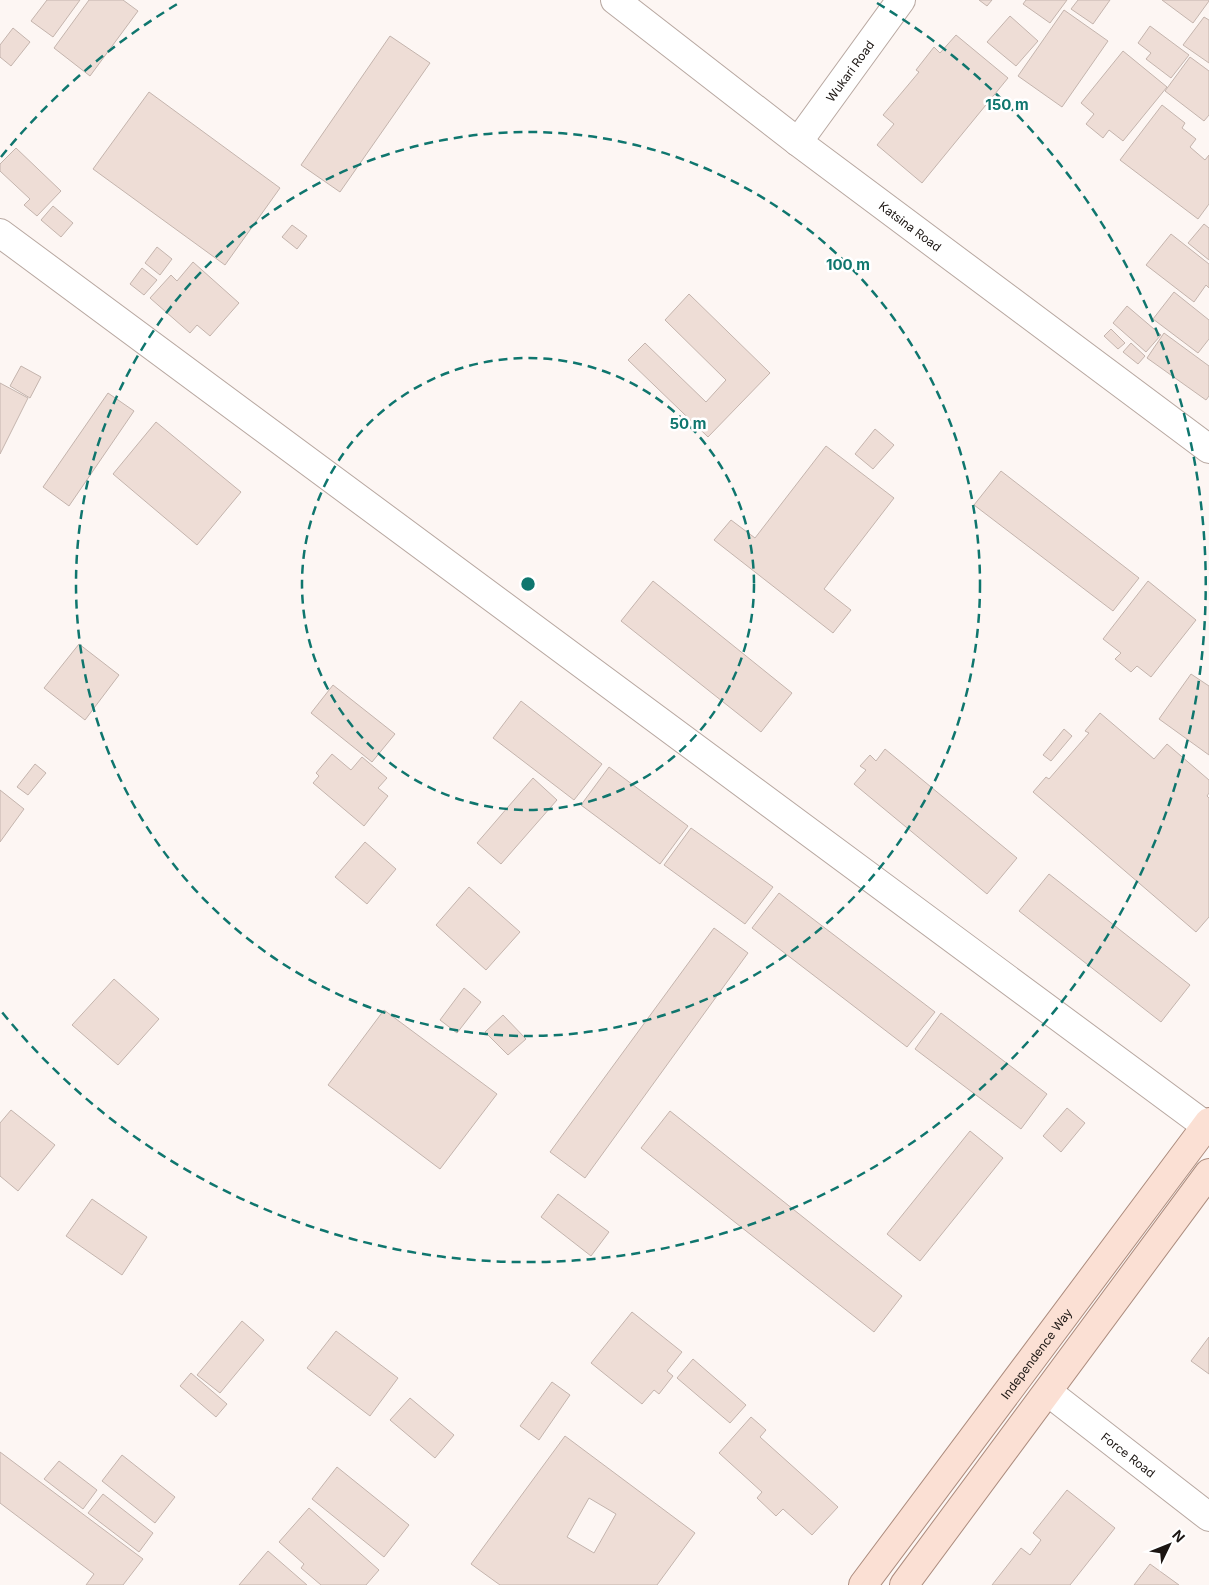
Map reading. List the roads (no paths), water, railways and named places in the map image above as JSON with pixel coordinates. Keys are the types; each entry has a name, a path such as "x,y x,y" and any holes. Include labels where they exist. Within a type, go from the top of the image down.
{"main road":[{"name":"Independence Way","path":"863,1585 1208,1124"},
{"path":"904,1585 1209,1173"}],"street":[{"name":"Katsina Road","path":"615,0 798,142 1209,449"},
{"name":"Wukari Road","path":"798,142 901,0"},
{"path":"0,233 1208,1124"},
{"name":"Force Road","path":"1048,1392 1209,1517"}]}
